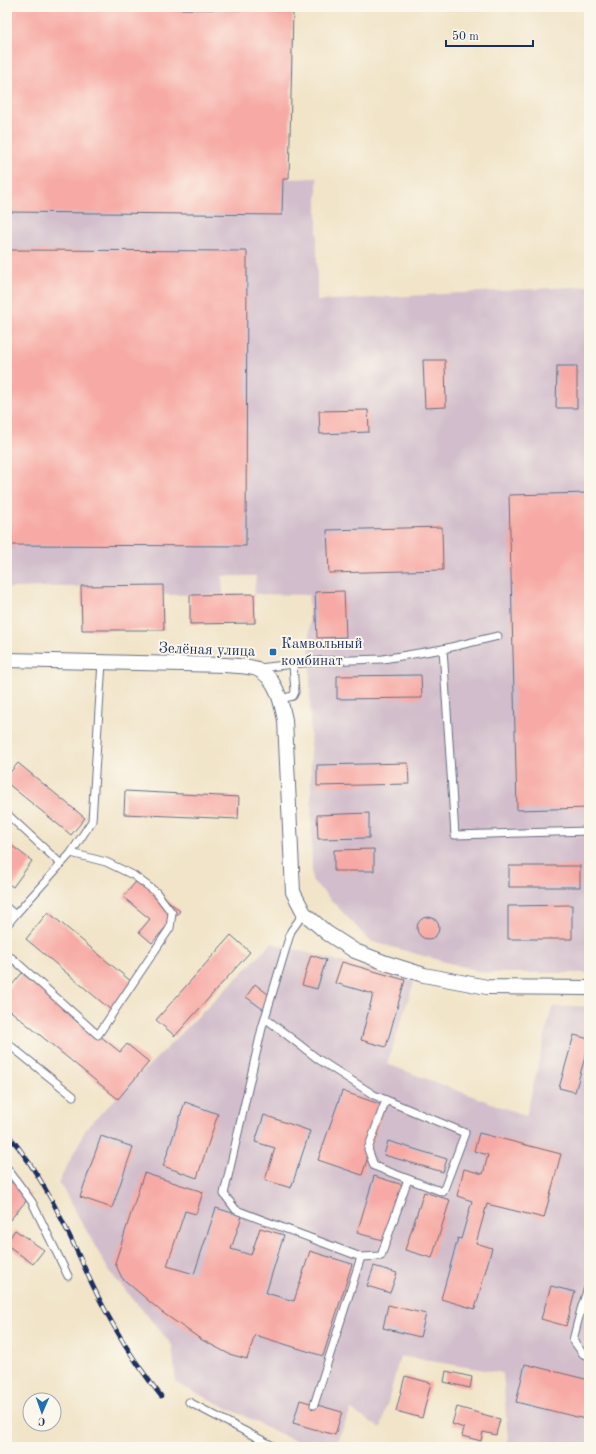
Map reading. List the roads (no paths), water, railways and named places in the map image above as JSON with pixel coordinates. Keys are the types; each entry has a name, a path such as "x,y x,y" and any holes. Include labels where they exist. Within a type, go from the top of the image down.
{"street":[{"name":"Зелёная улица","path":"7,660 226,665 257,669"},
{"path":"257,669 268,678 276,689 285,720 294,892 304,913 327,933 355,951 424,975 486,987 589,988"}],"lane":[{"name":"Зелёная улица","path":"257,669 320,661 383,659 442,649 498,636"},
{"path":"442,649 455,835 589,831"},
{"path":"7,925 71,853 92,821 102,662"},
{"path":"280,699 293,696 295,692 293,665"},
{"path":"7,814 61,864"},
{"path":"7,963 12,958 98,1035 170,928 172,913 156,892 133,875 106,862 71,853"},
{"path":"7,908 15,915"},
{"path":"304,913 291,931 265,1018 224,1194 236,1210 361,1257 381,1256 408,1179"},
{"path":"265,1018 318,1060 374,1095 386,1100 465,1133 443,1192 374,1166 368,1149 386,1100"},
{"path":"7,1044 73,1096"},
{"path":"7,1168 32,1202 68,1276"},
{"path":"314,1405 361,1257"},
{"path":"589,1285 573,1340 583,1354 589,1356"},
{"path":"189,1402 275,1447"}],"railway":[{"path":"7,1133 33,1168 55,1206 99,1299 115,1328 132,1356 161,1396"}],"place":[{"name":"Камвольный комбинат","path":"273,652"}]}
